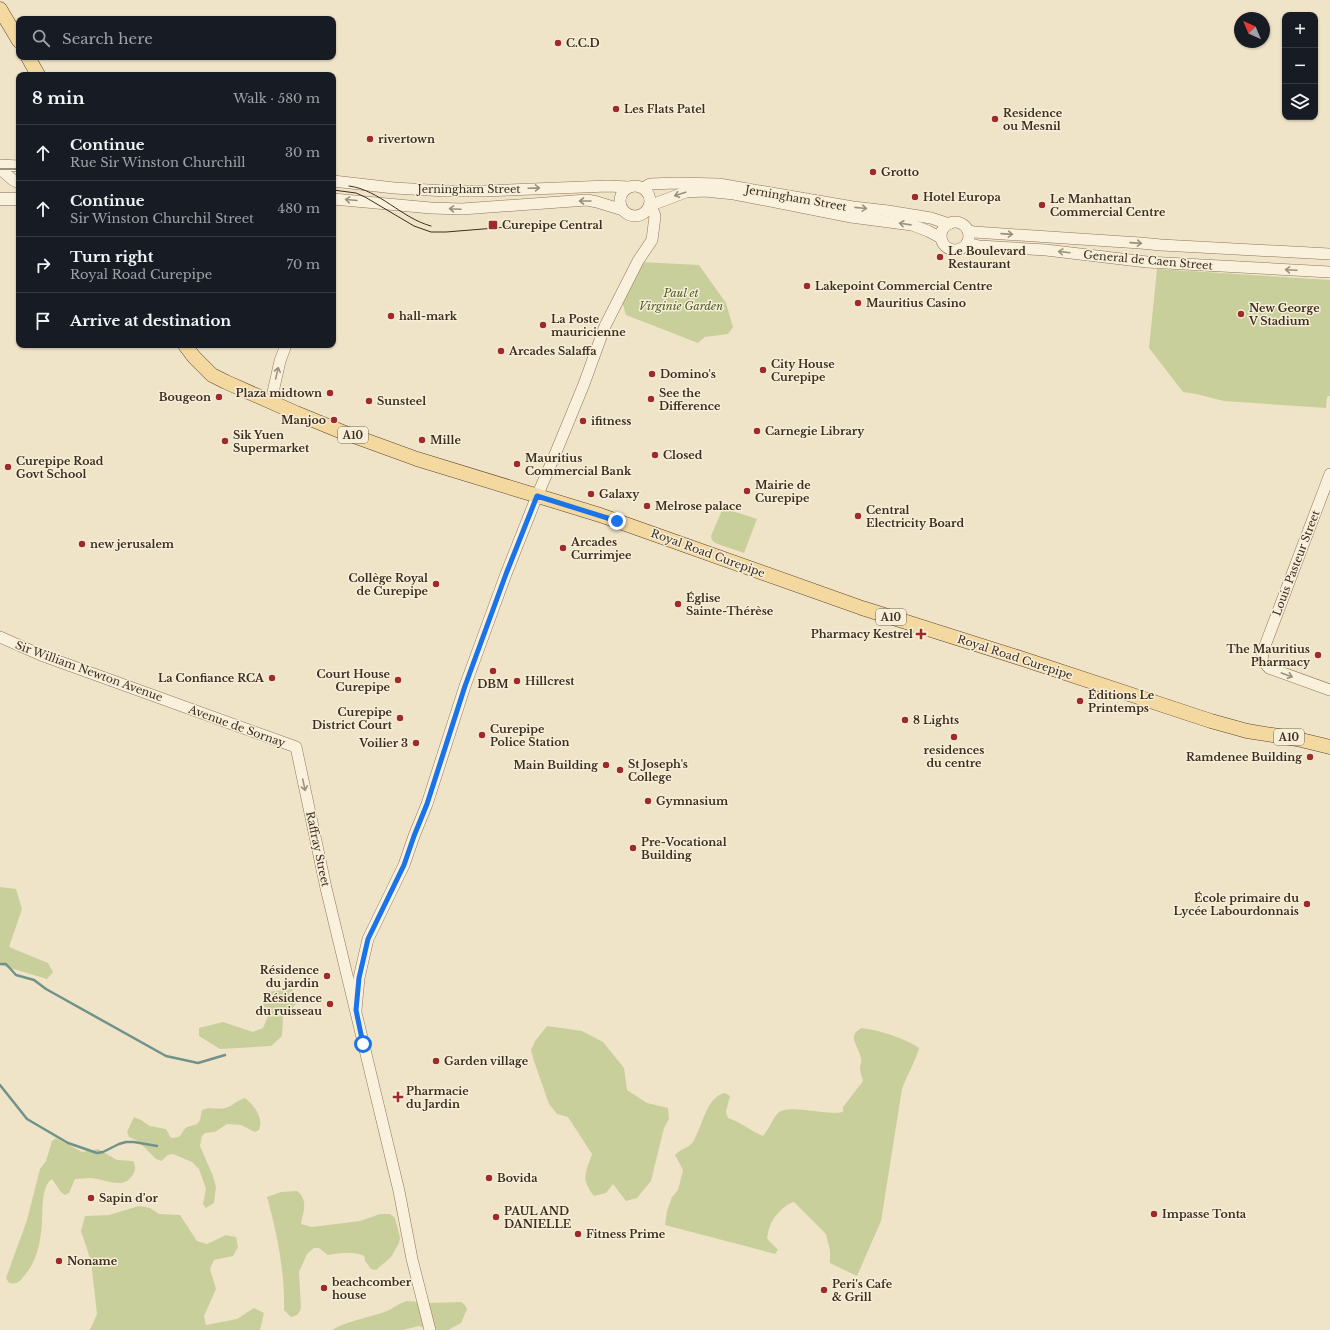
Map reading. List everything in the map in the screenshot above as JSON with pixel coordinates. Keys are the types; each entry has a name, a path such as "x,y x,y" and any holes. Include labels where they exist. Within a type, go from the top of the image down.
{"main road":[{"path":"0,9 16,36"},
{"path":"30,60 36,72"},
{"path":"0,199 16,198"},
{"name":"Royal Road Curepipe","path":"187,348 212,375 226,382 340,431 417,459 617,521 751,570 804,586 862,608 1020,658 1204,719 1247,731 1297,739 1330,747"}],"street":[{"path":"0,165 16,166"},
{"path":"0,170 16,182"},
{"name":"Jerningham Street","path":"643,188 650,184 719,184 853,208 888,211 932,218 949,224"},
{"name":"Jerningham Street","path":"336,185 446,191 608,186 628,187"},
{"path":"430,1330 412,1259 399,1191 356,1010 359,978 368,939 404,865 427,804 465,686 506,574 578,399 605,326 638,261 652,240 655,216 649,206 649,196 643,188 636,186 628,187 620,197 623,210 630,215 642,214 648,218 653,229"},
{"name":"Jerningham Street","path":"649,206 694,190 734,194 851,217 912,226 928,231 941,238"},
{"name":"Jerningham Street","path":"336,199 431,208 462,209 587,200 623,210"},
{"path":"638,215 649,206"},
{"path":"958,222 968,231 969,236 967,244 960,250 951,250 942,243 941,232 944,227 949,224 958,222"},
{"name":"General de Caen Street","path":"968,231 1160,245 1330,254"},
{"name":"General de Caen Street","path":"967,244 1046,250 1147,262 1330,272"},
{"path":"271,401 280,361 285,348"},
{"name":"Louis Pasteur Street","path":"1330,474 1263,651 1262,660 1269,668 1330,690"},
{"name":"Sir William Newton Avenue","path":"0,637 41,656 178,704"},
{"name":"Avenue de Sornay","path":"178,704 296,747"},
{"name":"Raffray Street","path":"296,747 326,888 356,1010"},
{"path":"341,951 348,956 356,958 364,956"}],"green space":[{"name":"Paul et Virginie Garden","path":"640,262 699,265 726,303 733,327 728,334 705,337 698,343 626,315 622,301"},
{"name":"New George V Stadium","path":"1157,269 1330,280 1330,396 1327,397 1326,408 1224,401 1183,392 1149,348"},
{"path":"723,508 757,519 744,553 715,543 712,540 711,536"},
{"path":"0,887 16,889 22,909 9,947 48,963 53,972 47,979 0,965"},
{"path":"292,989 297,1003 283,1017 282,1036 271,1046 220,1049 199,1036 199,1028 223,1022 253,1032 263,1028 269,1014 263,1005 267,992"},
{"path":"547,1026 582,1031 603,1042 624,1068 627,1090 647,1103 668,1108 669,1119 664,1128 651,1181 637,1198 626,1201 613,1184 606,1193 594,1196 587,1185 586,1171 592,1154 568,1117 557,1114 549,1104 531,1050 535,1041"},
{"path":"862,1028 892,1035 919,1048 902,1089 881,1221 857,1276 830,1263 830,1251 826,1234 794,1202 787,1205 780,1211 769,1228 767,1238 778,1250 775,1254 665,1225 667,1211 672,1197 678,1190 683,1170 675,1155 692,1143 713,1100 725,1093 730,1096 726,1112 728,1118 763,1136 776,1115 783,1110 799,1109 836,1113 843,1112 843,1107 863,1081 860,1070 860,1055 854,1038 857,1031"},
{"path":"245,1098 252,1104 259,1116 259,1130 255,1132 241,1125 227,1124 215,1132 205,1133 202,1136 200,1146 213,1176 216,1187 214,1203 206,1208 203,1204 206,1189 199,1169 192,1162 173,1154 168,1155 161,1161 156,1159 138,1141 129,1137 127,1132 134,1117 150,1126 166,1129 171,1138 178,1137 187,1127 197,1124 200,1120 202,1110 207,1108 225,1108"},
{"path":"56,1138 82,1152 98,1149 117,1160 133,1161 135,1170 128,1180 118,1183 91,1178 75,1179 69,1193 65,1195 61,1192 52,1179 45,1189 42,1227 38,1250 34,1261 20,1281 16,1283 9,1283 6,1278 27,1220 40,1169 46,1161 52,1141"},
{"path":"297,1191 303,1198 304,1202 304,1211 301,1224 312,1227 360,1221 380,1214 390,1214 395,1218 400,1238 399,1243 391,1257 376,1270 371,1269 365,1261 364,1256 360,1254 346,1253 328,1255 319,1248 314,1248 307,1254 299,1272 301,1308 298,1314 291,1317 284,1310 280,1253 267,1197 281,1192"},
{"path":"139,1206 150,1208 159,1214 180,1215 197,1241 207,1244 226,1235 236,1237 238,1247 233,1256 214,1260 210,1269 216,1289 204,1316 206,1325 237,1319 254,1308 264,1313 260,1330 90,1330 97,1314 91,1261 81,1231 85,1216 109,1215"},
{"path":"407,1301 428,1303 461,1302 467,1309 461,1323 448,1330 430,1330 419,1326 403,1330 332,1330 352,1321 387,1311"}],"waterway":[{"path":"0,964 6,964 16,975 34,980 46,989 166,1056 198,1063 225,1055"},
{"path":"0,1085 27,1119 68,1143 97,1153 126,1142 157,1146"}],"tram line":[{"path":"0,169 16,169"},
{"path":"349,186 371,193 410,217 431,226"},
{"path":"336,190 356,193 414,226 431,232 532,225"}],"place":[{"name":"C.C.D","path":"558,43"},
{"name":"Les Flats Patel","path":"616,109"},
{"name":"Residence ou Mesnil","path":"995,119"},
{"name":"rivertown","path":"370,139"},
{"name":"Grotto","path":"873,172"},
{"name":"Hotel Europa","path":"915,197"},
{"name":"Le Manhattan Commercial Centre","path":"1042,205"},
{"name":"Curepipe Central","path":"493,225"},
{"name":"Le Boulevard Restaurant","path":"940,257"},
{"name":"Lakepoint Commercial Centre","path":"807,286"},
{"name":"Mauritius Casino","path":"858,303"},
{"name":"New George V Stadium","path":"1241,314"},
{"name":"hall-mark","path":"391,316"},
{"name":"La Poste mauricienne","path":"543,325"},
{"name":"Arcades Salaffa","path":"501,351"},
{"name":"City House Curepipe","path":"763,370"},
{"name":"Domino's","path":"652,374"},
{"name":"Plaza midtown","path":"330,393"},
{"name":"Bougeon","path":"219,397"},
{"name":"See the Difference","path":"651,399"},
{"name":"Sunsteel","path":"369,401"},
{"name":"Manjoo","path":"334,420"},
{"name":"ifitness","path":"583,421"},
{"name":"Carnegie Library","path":"757,431"},
{"name":"Mille","path":"422,440"},
{"name":"Sik Yuen Supermarket","path":"225,441"},
{"name":"Closed","path":"655,455"},
{"name":"Mauritius Commercial Bank","path":"517,464"},
{"name":"Curepipe Road Govt School","path":"8,467"},
{"name":"Mairie de Curepipe","path":"747,491"},
{"name":"Galaxy","path":"591,494"},
{"name":"Melrose palace","path":"647,506"},
{"name":"Central Electricity Board","path":"858,516"},
{"name":"new jerusalem","path":"82,544"},
{"name":"Arcades Currimjee","path":"563,548"},
{"name":"Collège Royal de Curepipe","path":"436,584"},
{"name":"Église Sainte-Thérèse","path":"678,604"},
{"name":"Pharmacy Kestrel","path":"921,634"},
{"name":"The Mauritius Pharmacy","path":"1318,655"},
{"name":"DBM","path":"493,671"},
{"name":"La Confiance RCA","path":"272,678"},
{"name":"Court House Curepipe","path":"398,680"},
{"name":"Hillcrest","path":"517,681"},
{"name":"Éditions Le Printemps","path":"1080,701"},
{"name":"Curepipe District Court","path":"400,718"},
{"name":"8 Lights","path":"905,720"},
{"name":"Curepipe Police Station","path":"482,735"},
{"name":"residences du centre","path":"954,737"},
{"name":"Voilier 3","path":"416,743"},
{"name":"Ramdenee Building","path":"1310,757"},
{"name":"Main Building","path":"606,765"},
{"name":"St Joseph's College","path":"620,770"},
{"name":"Gymnasium","path":"648,801"},
{"name":"Pre-Vocational Building","path":"633,848"},
{"name":"École primaire du Lycée Labourdonnais","path":"1307,904"},
{"name":"Résidence du jardin","path":"327,976"},
{"name":"Résidence du ruisseau","path":"330,1004"},
{"name":"Garden village","path":"436,1061"},
{"name":"Pharmacie du Jardin","path":"398,1097"},
{"name":"Bovida","path":"489,1178"},
{"name":"Sapin d’or","path":"91,1198"},
{"name":"Impasse Tonta","path":"1154,1214"},
{"name":"PAUL AND DANIELLE","path":"496,1217"},
{"name":"Fitness Prime","path":"578,1234"},
{"name":"Noname","path":"59,1261"},
{"name":"beachcomber house","path":"324,1288"},
{"name":"Peri's Cafe & Grill","path":"824,1290"}],"route":[{"path":"363,1044 356,1010 359,978 368,939 404,865 427,804 465,686 506,574 537,496 617,521"}]}
